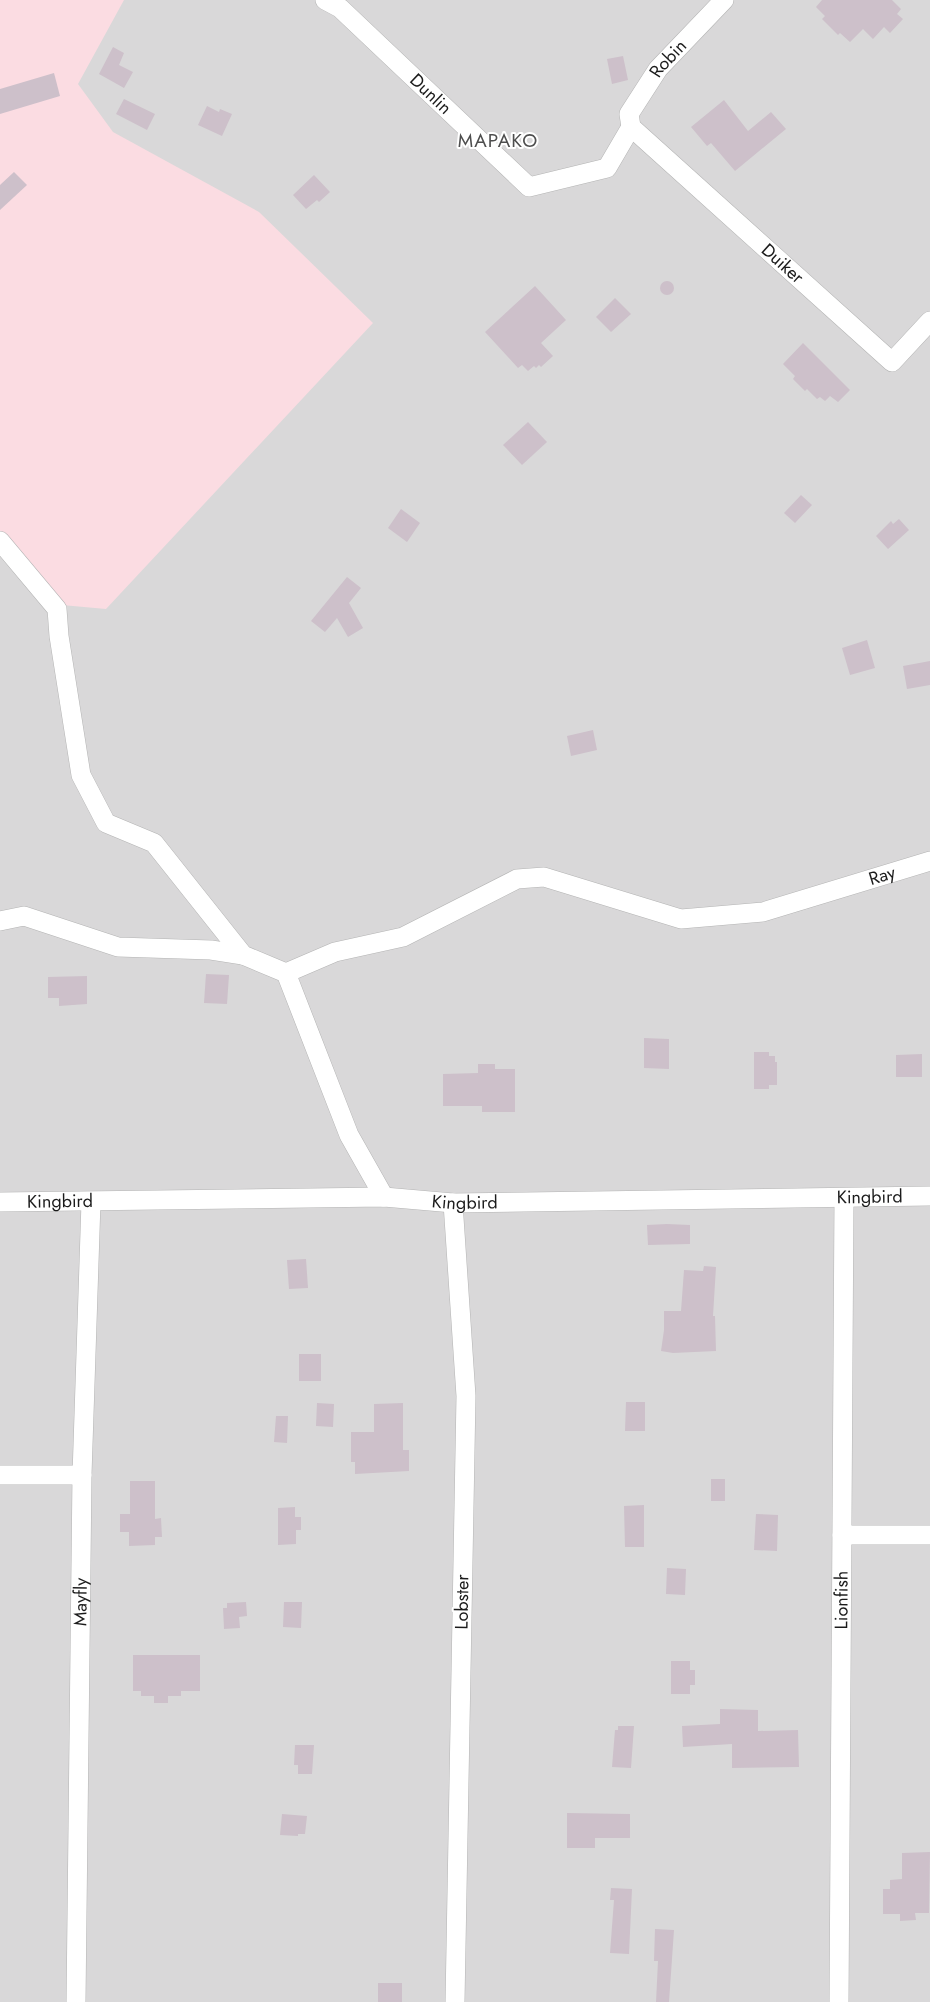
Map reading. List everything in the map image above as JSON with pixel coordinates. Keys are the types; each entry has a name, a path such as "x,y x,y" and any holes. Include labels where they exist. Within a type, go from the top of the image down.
{"street":[{"name":"Dunlin","path":"325,0 340,8 528,187 608,168 631,128"},
{"name":"Robin","path":"631,128 628,114 658,69 724,0"},
{"name":"Duiker","path":"631,128 892,362 930,321"},
{"path":"0,541 57,609 58,636 81,774 106,823 154,843 243,955"},
{"name":"Ray","path":"286,973 335,952 403,937 518,879 544,877 681,919 763,912 930,861"},
{"path":"0,921 24,916 118,947 211,950 243,955 286,973 350,1135 384,1197"},
{"name":"Kingbird","path":"0,1202 384,1197 453,1203 930,1196"},
{"name":"Lionfish","path":"839,2002 844,1198"},
{"name":"Mayfly","path":"76,2002 82,1475 91,1202"},
{"name":"Lobster","path":"453,1203 466,1396 455,2002"},
{"path":"0,1475 82,1475"},
{"path":"842,1535 930,1535"}],"shaded area":[{"path":"0,0 930,0 930,2002 0,2002"},
{"path":"0,0 124,0 78,84 113,132 259,212 373,323 106,609 62,605 0,532"}],"building":[{"path":"822,0 892,0 901,9 897,14 903,19 890,33 884,27 873,39 863,29 850,42 840,33 838,35 822,19 825,16 816,7"},
{"path":"113,47 124,53 119,65 133,72 124,88 99,74"},
{"path":"623,56 628,80 612,84 607,59"},
{"path":"54,73 60,96 0,114 0,89"},
{"path":"124,99 155,114 147,130 116,114"},
{"path":"724,100 748,131 771,112 786,129 735,171 711,143 707,146 691,127"},
{"path":"207,106 219,112 220,109 232,114 222,136 198,125"},
{"path":"14,172 27,185 0,210 0,185"},
{"path":"314,175 330,192 319,202 317,200 306,209 293,195"},
{"path":"667,281 672,283 674,288 672,293 667,295 662,293 660,288 662,283"},
{"path":"535,286 566,320 541,343 553,356 541,367 539,365 536,368 534,366 528,371 522,365 518,368 485,332"},
{"path":"615,298 631,314 611,332 596,317"},
{"path":"803,343 850,390 838,402 830,396 825,401 820,397 817,399 807,389 805,391 793,379 795,376 783,364"},
{"path":"528,422 547,442 522,465 503,445"},
{"path":"801,495 812,505 795,523 784,513"},
{"path":"401,509 420,523 407,542 388,528"},
{"path":"899,519 909,530 888,549 876,536 891,521 893,524"},
{"path":"347,577 361,588 349,603 363,628 348,637 337,618 325,632 311,621"},
{"path":"867,640 875,668 850,675 842,648"},
{"path":"930,661 930,685 907,689 903,666"},
{"path":"593,730 597,750 571,756 567,736"},
{"path":"206,974 229,975 227,1004 204,1003"},
{"path":"87,976 87,1004 59,1006 59,998 48,998 48,977"},
{"path":"644,1038 669,1039 669,1069 644,1068"},
{"path":"754,1052 769,1052 769,1056 775,1056 775,1062 777,1062 777,1085 769,1085 769,1089 754,1089"},
{"path":"922,1054 922,1077 896,1077 896,1055"},
{"path":"478,1064 495,1064 495,1069 515,1069 515,1112 482,1112 482,1106 443,1106 443,1074 478,1073"},
{"path":"647,1225 690,1225 690,1244 648,1245"},
{"path":"306,1259 308,1288 289,1289 287,1260"},
{"path":"704,1266 716,1267 713,1316 715,1316 716,1351 673,1353 661,1351 664,1311 681,1311 684,1270 703,1271"},
{"path":"299,1354 321,1354 321,1381 299,1381"},
{"path":"626,1402 645,1402 645,1431 625,1431"},
{"path":"317,1403 334,1404 333,1427 316,1426"},
{"path":"403,1403 403,1450 409,1450 409,1471 355,1474 355,1462 351,1462 351,1432 374,1432 374,1404"},
{"path":"276,1416 288,1416 287,1443 274,1442"},
{"path":"711,1479 725,1479 725,1501 711,1501"},
{"path":"130,1481 155,1481 155,1519 161,1518 162,1537 155,1537 155,1545 129,1546 129,1532 120,1532 120,1514 130,1514"},
{"path":"644,1505 644,1547 625,1547 624,1506"},
{"path":"295,1507 295,1517 301,1517 301,1530 296,1530 296,1544 278,1545 278,1508"},
{"path":"756,1514 778,1515 777,1551 754,1550"},
{"path":"667,1568 686,1569 685,1595 666,1594"},
{"path":"246,1602 247,1616 239,1617 240,1628 224,1629 223,1608 227,1608 227,1603"},
{"path":"284,1602 302,1602 301,1628 283,1627"},
{"path":"133,1655 200,1655 200,1691 181,1691 181,1696 168,1696 168,1703 154,1703 154,1696 141,1696 141,1691 133,1691"},
{"path":"671,1661 690,1661 690,1670 695,1670 695,1685 690,1685 690,1694 671,1694"},
{"path":"720,1709 758,1710 758,1731 798,1730 799,1767 732,1768 732,1744 683,1747 682,1726 720,1724"},
{"path":"618,1726 634,1726 631,1768 612,1767 615,1730 618,1730"},
{"path":"295,1745 314,1745 312,1774 298,1774 298,1765 294,1765"},
{"path":"567,1813 630,1814 630,1838 595,1838 595,1848 567,1848"},
{"path":"282,1814 307,1816 305,1834 298,1834 298,1836 280,1835"},
{"path":"930,1852 929,1913 915,1913 916,1920 900,1921 900,1914 883,1914 883,1889 890,1889 890,1880 902,1879 902,1853"},
{"path":"611,1888 632,1889 629,1954 610,1953 614,1900 610,1900"},
{"path":"655,1929 674,1930 669,2002 656,2002 658,1961 654,1961"},
{"path":"378,1983 402,1983 402,2002 378,2002"}],"district":[{"name":"MAPAKO","path":"498,140"}]}
